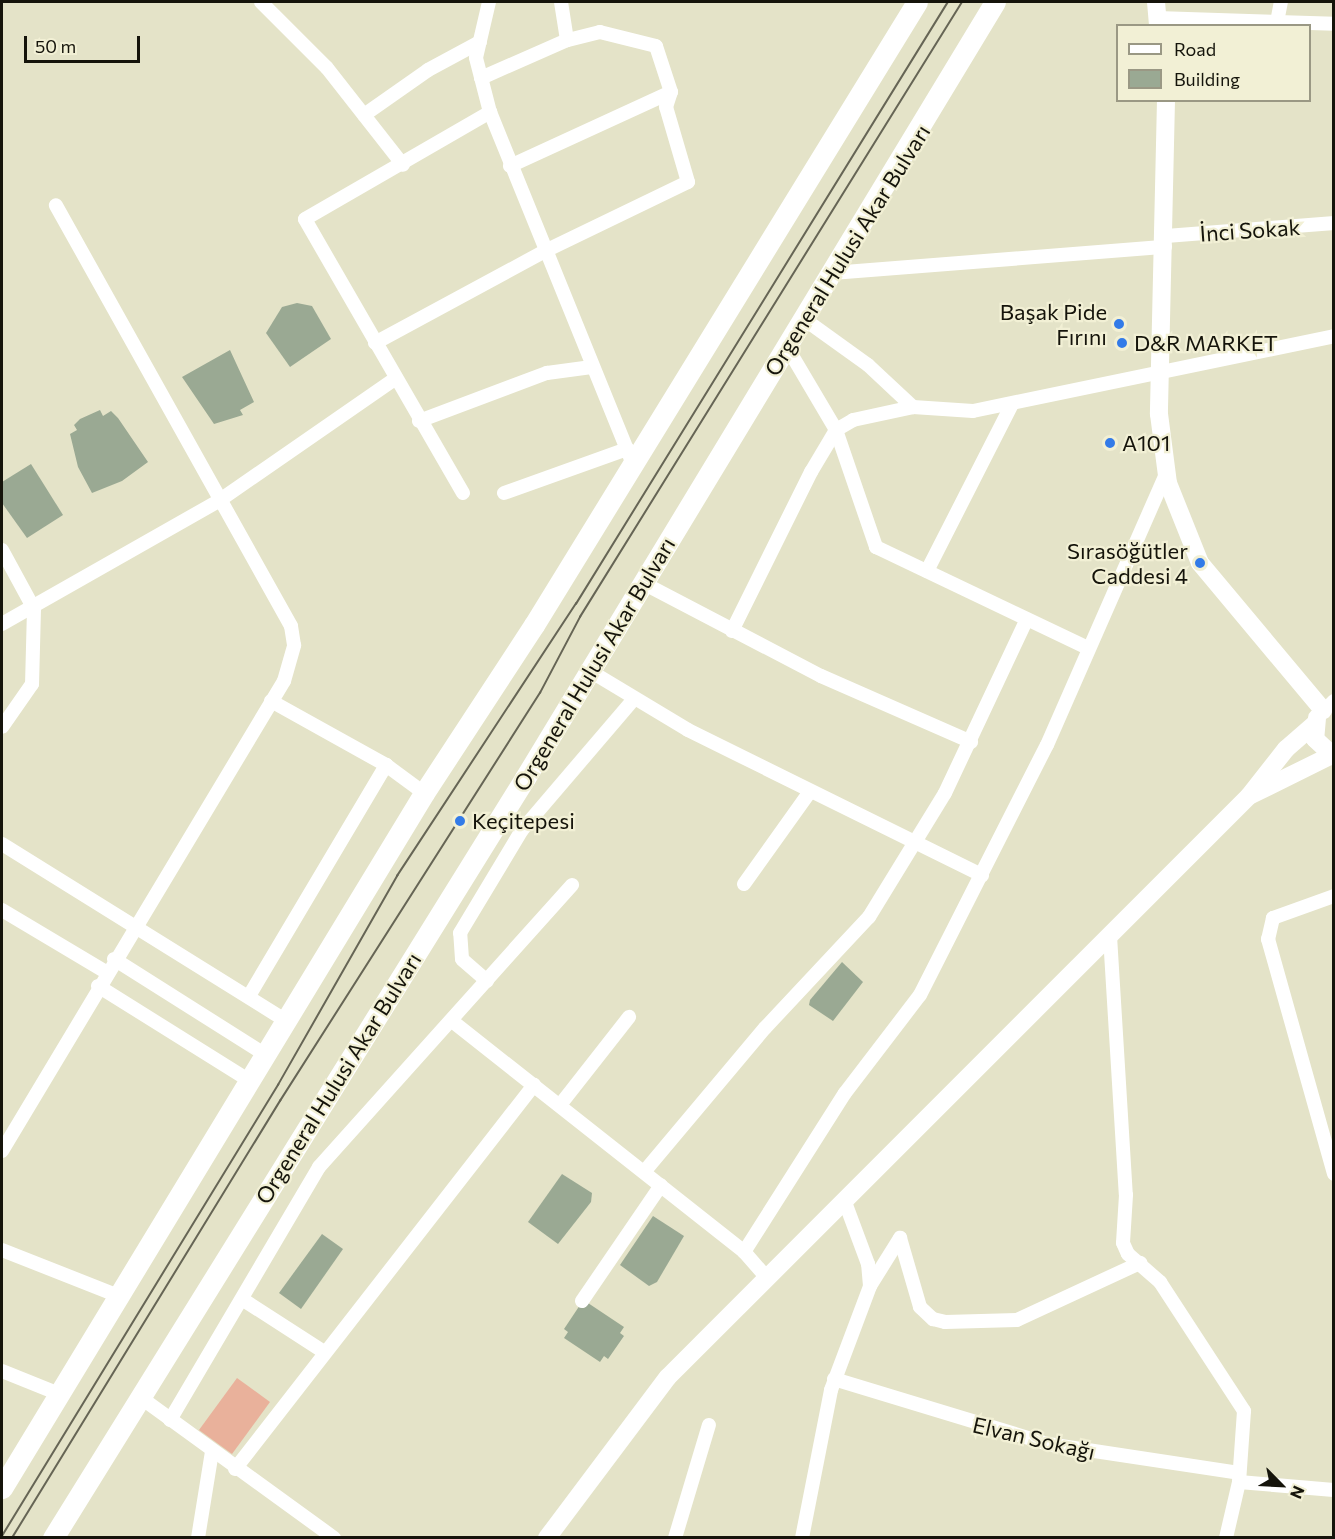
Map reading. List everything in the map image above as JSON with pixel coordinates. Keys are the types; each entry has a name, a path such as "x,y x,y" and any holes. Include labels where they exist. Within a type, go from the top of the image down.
{"main road":[{"path":"2,1488 629,455 917,2"},
{"name":"Orgeneral Hulusi Akar Bulvarı","path":"52,1538 590,671 995,2"}],"street":[{"path":"261,2 327,68 404,165"},
{"path":"489,2 476,57 490,112 543,252 629,455 504,493"},
{"path":"561,2 567,40"},
{"path":"1277,22 1281,2"},
{"path":"1157,15 1334,24"},
{"path":"375,343 543,252 688,182 666,107 671,92 656,46 600,32 567,40 481,78"},
{"path":"364,115 428,70 480,42"},
{"path":"510,166 671,92"},
{"path":"1166,102 1160,437 1166,474 1200,563 1327,709"},
{"path":"463,493 419,421 305,219 404,165 490,112"},
{"path":"2,1151 106,972 272,701 291,663 291,626 56,205"},
{"name":"İnci Sokak","path":"832,273 1165,242 1334,223"},
{"path":"804,319 868,364 913,406"},
{"path":"732,631 836,430 875,412 913,406 973,411 1160,376 1334,336"},
{"path":"787,347 836,430 876,547 1088,648"},
{"path":"419,421 547,372 592,367"},
{"path":"2,624 34,609 220,500 395,378"},
{"path":"927,571 1012,404"},
{"path":"744,1251 852,1084 920,995 1047,745 1166,474"},
{"path":"2,550 34,609 32,684 2,727"},
{"path":"643,583 732,631 971,742"},
{"path":"644,1172 758,1037 869,917 916,842 971,742 1028,619"},
{"path":"590,671 634,699 809,793 982,875"},
{"path":"487,981 462,959 460,933 522,830 634,699"},
{"path":"272,701 386,765 424,793"},
{"path":"1250,796 1332,757 1318,747 1327,709"},
{"path":"550,1537 645,1403 767,1278 1250,796 1286,749 1327,709"},
{"path":"249,996 386,765"},
{"path":"744,884 809,793"},
{"path":"2,843 249,996 286,1022"},
{"path":"170,1420 319,1167 572,885"},
{"path":"1334,896 1272,918 1268,939 1334,1174"},
{"path":"2,910 106,972"},
{"path":"1110,936 1126,1195 1123,1243 1160,1282 1241,1404 1245,1417 1239,1477 1226,1538"},
{"path":"114,959 266,1055"},
{"path":"98,986 250,1082"},
{"path":"560,1106 628,1017"},
{"path":"452,1021 744,1251 767,1278"},
{"path":"236,1469 324,1352 534,1085"},
{"path":"582,1301 661,1185"},
{"path":"845,1202 868,1264 870,1286"},
{"path":"802,1538 834,1378 870,1286 900,1238 918,1301 927,1316 945,1322 1013,1321 1140,1263"},
{"path":"2,1250 119,1296"},
{"path":"242,1299 324,1352"},
{"path":"2,1371 59,1394"},
{"name":"Elvan Sokağı","path":"834,1378 1048,1444 1127,1460 1334,1490"},
{"path":"140,1397 212,1452 334,1538"},
{"path":"675,1538 709,1425"},
{"path":"198,1538 212,1452"}],"shaded area":[{"path":"237,1378 270,1402 232,1454 199,1430"}],"building":[{"path":"297,303 312,306 331,339 290,367 266,333 282,307"},
{"path":"230,350 254,402 240,410 243,415 214,424 182,377"},
{"path":"100,410 103,416 111,411 118,418 148,462 122,481 92,493 78,467 70,434 77,430 74,425 80,419"},
{"path":"31,464 63,515 27,538 2,503 2,482"},
{"path":"842,962 863,982 833,1021 809,1005 810,1000"},
{"path":"562,1174 592,1193 591,1202 558,1244 528,1222"},
{"path":"653,1216 684,1236 657,1282 649,1286 620,1265"},
{"path":"322,1234 343,1249 301,1309 279,1293"},
{"path":"588,1303 624,1327 620,1333 624,1336 608,1359 604,1356 600,1362 564,1338 568,1332 564,1329 580,1305 584,1308"}],"tram line":[{"path":"2,1536 278,1085 397,876 576,604 948,2"},
{"path":"12,1538 280,1101 540,693 580,617 962,2"}],"place":[{"name":"Başak Pide Fırını","path":"1119,324"},
{"name":"D&R MARKET","path":"1122,343"},
{"name":"A101","path":"1110,443"},
{"name":"Sırasöğütler Caddesi 4","path":"1200,563"},
{"name":"Keçitepesi","path":"460,821"}]}
